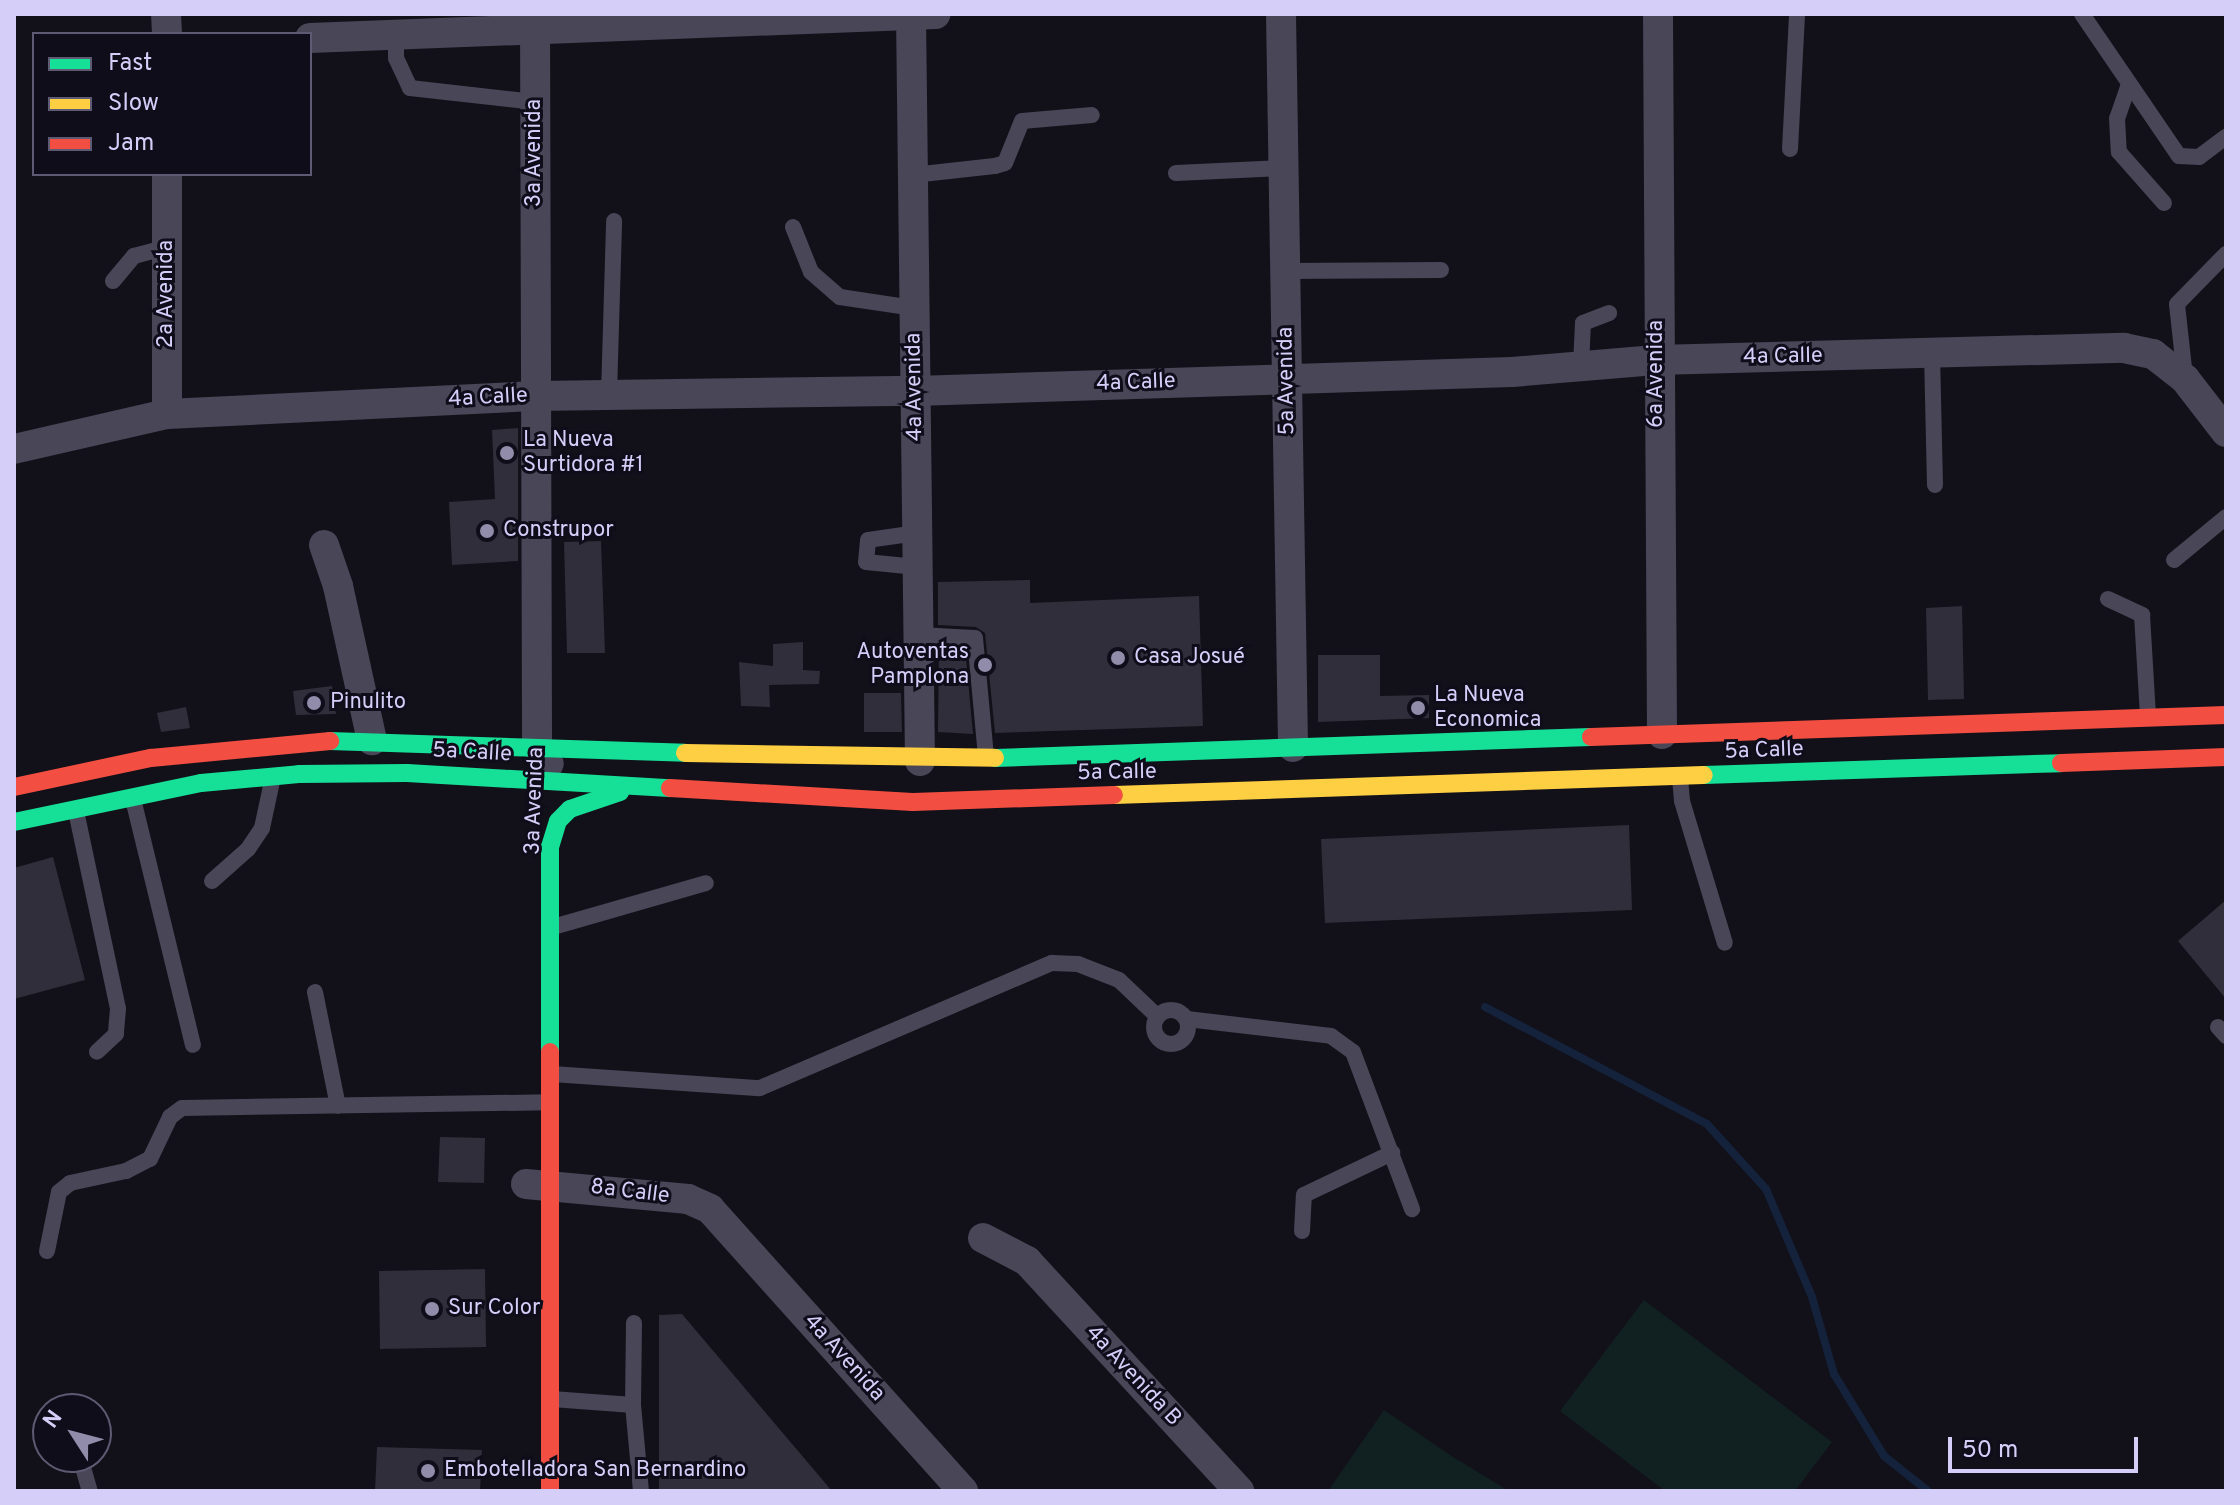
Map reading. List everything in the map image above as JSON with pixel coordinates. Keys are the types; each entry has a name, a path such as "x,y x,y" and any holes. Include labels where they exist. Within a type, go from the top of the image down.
{"main road":[{"name":"5a Calle","path":"14,787 151,758 299,740 537,745 920,761 2226,715"},
{"path":"299,740 299,774"},
{"name":"3a Avenida","path":"536,788 537,745"},
{"name":"5a Calle","path":"14,822 133,798 299,774 536,788 593,782 631,790 913,802 2226,757"},
{"name":"3a Avenida","path":"550,1491 550,1399 532,1184 550,1102 550,847 558,821 570,809 631,790"},
{"name":"3a Avenida","path":"530,994 535,826"},
{"path":"526,1128 527,1093"}],"street":[{"path":"312,38 396,34 535,21 919,14"},
{"name":"4a Avenida","path":"919,14 913,175 920,761"},
{"name":"5a Avenida","path":"1281,14 1293,747"},
{"name":"6a Avenida","path":"1658,14 1656,360 1662,734"},
{"name":"3a Avenida","path":"535,21 537,745"},
{"name":"2a Avenida","path":"167,176 167,414"},
{"name":"4a Calle","path":"14,449 167,414 536,396 915,391 1512,372 1656,360 2124,348 2153,354 2185,379 2226,432"},
{"path":"324,545 338,586 372,740"},
{"path":"537,745 546,763 593,782"},
{"name":"8a Calle","path":"532,1184 688,1199 710,1209 726,1224"},
{"name":"4a Avenida","path":"726,1224 963,1491"},
{"name":"4a Avenida B","path":"983,1238 1027,1261 1239,1491"}],"lane":[{"path":"1790,149 1797,14"},
{"path":"2082,14 2179,156 2199,157 2226,137"},
{"path":"396,34 396,58 410,88 535,102"},
{"path":"2129,84 2117,118 2119,152 2164,203"},
{"path":"913,175 1005,163 1022,121 1092,115"},
{"path":"1176,173 1284,168"},
{"path":"609,394 614,221"},
{"path":"793,227 811,272 840,297 914,308"},
{"path":"113,281 134,256 167,247"},
{"path":"2185,379 2177,304 2226,254"},
{"path":"1285,271 1441,270"},
{"path":"1581,365 1583,323 1609,313"},
{"path":"1932,353 1935,485"},
{"path":"2174,560 2226,517"},
{"path":"917,533 868,540 866,562 917,567"},
{"path":"2108,599 2142,615 2148,718"},
{"path":"918,635 975,638 986,758"},
{"path":"212,881 248,849 262,828 273,776"},
{"path":"1680,778 1682,801 1725,943"},
{"path":"133,798 193,1045"},
{"path":"76,809 118,1009 116,1034 97,1052"},
{"path":"551,928 706,883"},
{"path":"550,1074 760,1088 1052,963 1087,966 1119,980 1157,1016"},
{"path":"315,992 338,1106"},
{"path":"1157,1016 1173,1009 1187,1019 1331,1036 1353,1052 1412,1209"},
{"path":"1157,1016 1155,1034 1169,1044 1185,1037 1187,1019"},
{"path":"47,1251 59,1192 70,1183 126,1171 150,1159 170,1117 182,1108 338,1106 527,1093 550,1102"},
{"path":"1302,1231 1304,1195 1392,1153"},
{"path":"634,1323 633,1405 641,1491"},
{"path":"550,1399 633,1405"}],"shaded area":[{"path":"1644,1300 1832,1442 1795,1491 1665,1491 1560,1411"},
{"path":"1384,1410 1453,1457 1509,1491 1328,1491"}],"building":[{"name":"Construpor","path":"518,428 518,561 452,565 449,502 495,499 492,430"},
{"path":"601,541 605,653 567,653 564,542"},
{"name":"Casa Josué","path":"1030,580 1030,603 1199,596 1203,726 995,733 985,633 976,627 938,625 938,582"},
{"path":"1962,606 1964,699 1928,700 1926,608"},
{"path":"803,642 803,670 820,671 819,684 769,685 770,707 741,706 739,662 773,666 773,644"},
{"path":"939,647 965,648 973,734 938,732"},
{"path":"1318,655 1380,655 1380,696 1429,695 1429,718 1318,722"},
{"name":"Pinulito","path":"332,686 336,714 296,715 293,691"},
{"path":"864,693 901,693 902,732 864,732"},
{"path":"186,707 190,728 161,732 157,713"},
{"path":"1629,825 1632,910 1325,923 1321,839"},
{"path":"53,857 85,980 14,999 14,868"},
{"path":"2226,900 2226,999 2178,941"},
{"path":"440,1137 485,1138 484,1183 438,1182"},
{"name":"Sur Color","path":"485,1269 486,1347 380,1349 379,1271"},
{"path":"682,1314 832,1491 659,1491 659,1315"},
{"name":"Embotelladora San Bernardino","path":"377,1447 482,1450 480,1491 375,1491"}],"waterway":[{"path":"1485,1007 1707,1124 1766,1189 1812,1297 1834,1374 1884,1456 1928,1491"}],"traffic: fast":[{"path":"995,758 1591,737"},
{"path":"330,741 685,753"},
{"path":"1704,775 2061,763"},
{"path":"14,822 201,783 299,774 407,773 670,788"},
{"path":"550,1052 550,847 558,821 570,809 620,792"}],"traffic: slow":[{"path":"685,753 995,758"},
{"path":"1114,795 1704,775"}],"traffic: jam":[{"path":"1591,737 2226,715"},
{"path":"14,787 151,758 330,741"},
{"path":"2061,763 2226,757"},
{"path":"670,788 913,802 1114,795"},
{"path":"550,1052 550,1491"}],"place":[{"name":"La Nueva Surtidora #1","path":"507,453"},
{"name":"Construpor","path":"487,531"},
{"name":"Casa Josué","path":"1118,658"},
{"name":"Autoventas Pamplona","path":"985,665"},
{"name":"Pinulito","path":"314,703"},
{"name":"La Nueva Economica","path":"1418,708"},
{"name":"Sur Color","path":"432,1309"},
{"name":"Embotelladora San Bernardino","path":"428,1471"}]}
